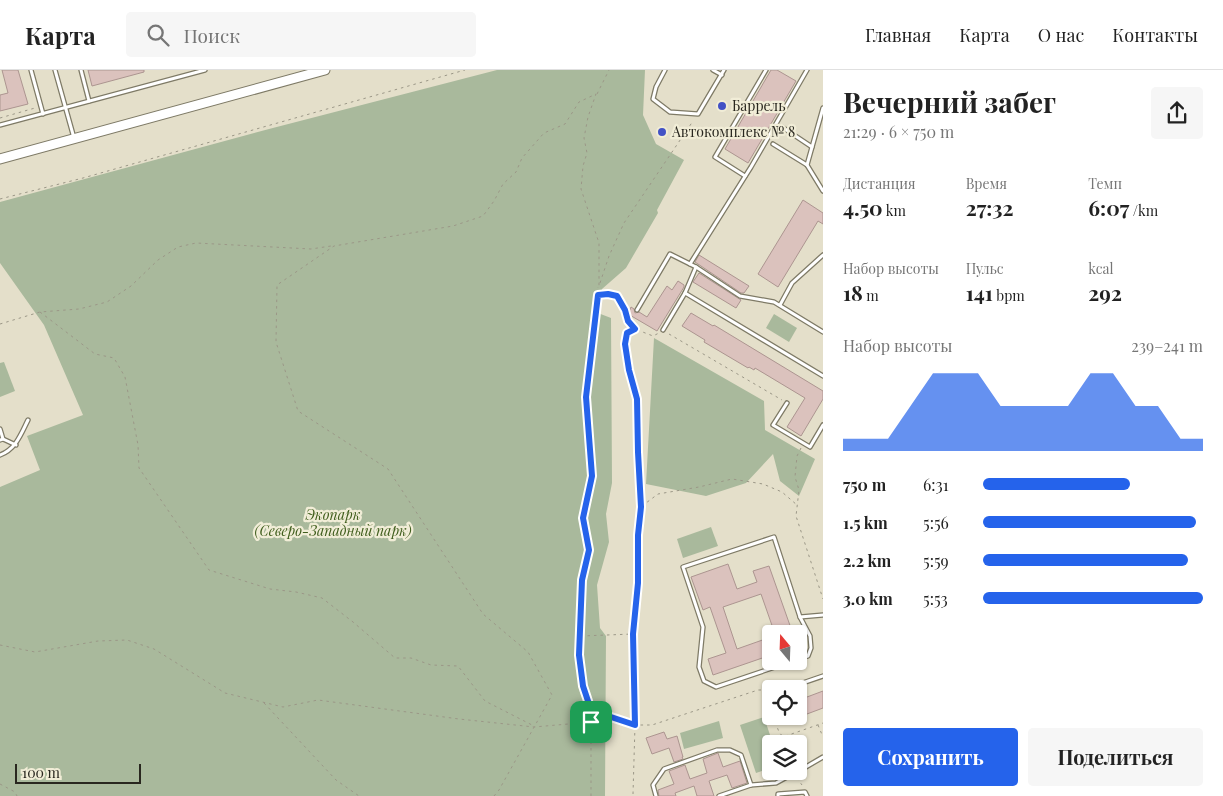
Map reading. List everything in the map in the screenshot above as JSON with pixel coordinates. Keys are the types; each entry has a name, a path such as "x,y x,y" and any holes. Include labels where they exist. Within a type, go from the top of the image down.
{"street":[{"path":"0,159 325,70"}],"lane":[{"path":"31,70 43,114"},
{"path":"54,70 74,139"},
{"path":"81,70 89,101"},
{"path":"0,125 205,70"},
{"path":"665,70 656,86 653,99 670,112 698,114 724,70"},
{"path":"713,70 722,75"},
{"path":"746,176 715,157 766,70"},
{"path":"690,264 746,176 807,70"},
{"path":"807,165 823,108"},
{"path":"782,127 812,146"},
{"path":"773,144 807,165 823,191"},
{"path":"637,310 670,254 696,267 740,296 774,302 823,332"},
{"path":"780,305 792,283 823,255"},
{"path":"663,330 685,293 696,267"},
{"path":"685,293 823,376"},
{"path":"787,403 773,424 810,447 823,425"},
{"path":"0,455 16,445 28,420"},
{"path":"0,429 2,439 16,445"},
{"path":"766,670 716,687 704,681 699,667 703,626 683,567 774,537 804,625"},
{"path":"800,617 823,615"},
{"path":"808,632 811,648 808,656"},
{"path":"807,681 823,676"},
{"path":"656,796 653,785 664,769 717,750 730,750 741,755 751,785"},
{"path":"807,766 823,757"},
{"path":"719,796 751,785 776,783 782,780"},
{"path":"778,796 778,794 806,794"}],"path":[{"path":"0,199 93,175 464,70"},
{"path":"591,796 591,710 583,686 579,655 582,580 589,550 583,518 592,476 586,397 599,286 599,243 581,189 583,166 587,153 584,138 588,117 596,94 609,70"},
{"path":"0,324 40,312 79,309 107,302 131,286 158,260 178,247 196,243 311,249 453,226 483,216 494,202 503,184 516,172 522,158 544,133 565,124 579,102 596,94"},
{"path":"0,118 36,108"},
{"path":"599,286 609,256 624,223 698,114"},
{"path":"334,246 277,286 276,342 298,410 388,470 483,614 528,652 552,695 494,796"},
{"path":"598,295 608,294 617,296 625,310 628,321 635,329 653,336 663,330 787,403"},
{"path":"40,312 95,354 114,358 124,377 138,445 139,468 209,570 270,588 322,598 395,658 411,658 431,665 458,666 485,701 534,727"},
{"path":"632,795 635,725 633,634 638,583 638,535 641,507 637,399 629,370 625,344 627,333 635,329"},
{"path":"804,443 797,456 795,477 799,490 796,516 823,599"},
{"path":"641,507 658,494 699,487 732,478 762,484 782,492 797,505"},
{"path":"580,636 633,634"},
{"path":"0,645 35,652 98,641 127,640 154,649 225,693 283,707 318,700 534,727 591,722 608,716 635,725 652,725 762,690"},
{"path":"263,702 336,780 359,796"},
{"path":"789,735 823,723"},
{"path":"817,725 823,737"},
{"path":"800,780 806,794"},
{"path":"0,784 15,792 17,796"}],"green space":[{"name":"Экопарк (Северо-Западный парк)","path":"497,70 645,70 643,115 656,144 684,160 657,210 658,213 626,268 602,289 598,313 611,318 612,483 606,514 609,542 597,585 600,628 606,636 605,796 0,796 0,487 40,470 27,436 83,415 44,325 0,263 0,202 269,129"},
{"path":"774,314 797,328 789,342 766,328"},
{"path":"654,338 764,401 765,430 815,459 799,496 780,481 773,454 746,483 706,496 646,484"},
{"path":"4,362 15,391 0,397 0,363"},
{"path":"711,527 718,546 683,558 677,539"},
{"path":"762,718 762,725 767,725 770,735 762,735 762,771 756,773 740,725"},
{"path":"719,721 723,738 684,749 680,733"}],"building":[{"path":"2,70 18,70 28,104 0,111 0,95 8,93"},
{"path":"88,70 144,70 144,72 92,86"},
{"path":"771,70 777,70 796,81 748,163 725,149"},
{"path":"803,200 823,213 823,224 818,221 778,287 758,274"},
{"path":"699,255 749,286 744,293 741,293 695,262"},
{"path":"699,273 741,300 736,308 693,282"},
{"path":"678,281 684,287 657,331 628,314 631,307 635,313 639,312 647,317 667,286 672,290"},
{"path":"691,313 823,391 823,399 801,436 787,427 805,398 755,368 754,370 748,368 704,342 705,340 682,326"},
{"path":"728,564 737,589 757,582 753,571 769,566 790,625 772,625 761,594 723,607 737,649 762,640 762,658 713,675 708,659 726,653 710,607 703,610 691,577"},
{"path":"823,691 823,708 807,714 807,697"},
{"path":"664,732 667,739 677,736 683,759 674,762 669,748 652,754 646,738"},
{"path":"718,753 723,767 740,761 747,783 732,788 727,775 709,781 714,796 697,796 694,786 675,793 676,796 659,796 658,790 674,784 669,771 685,765 690,779 707,773 703,759"}],"place":[{"name":"Баррель","path":"722,106"},
{"name":"Автокомплекс № 8","path":"662,132"}],"route":[{"path":"608,294 617,296 625,310 628,321 635,329 627,333 625,344 629,370 637,399 641,507 638,535 638,583 633,634 635,725 608,716 591,722 591,710 583,686 579,655 582,580 589,550 583,518 592,476 586,397 598,295 608,294"}]}
